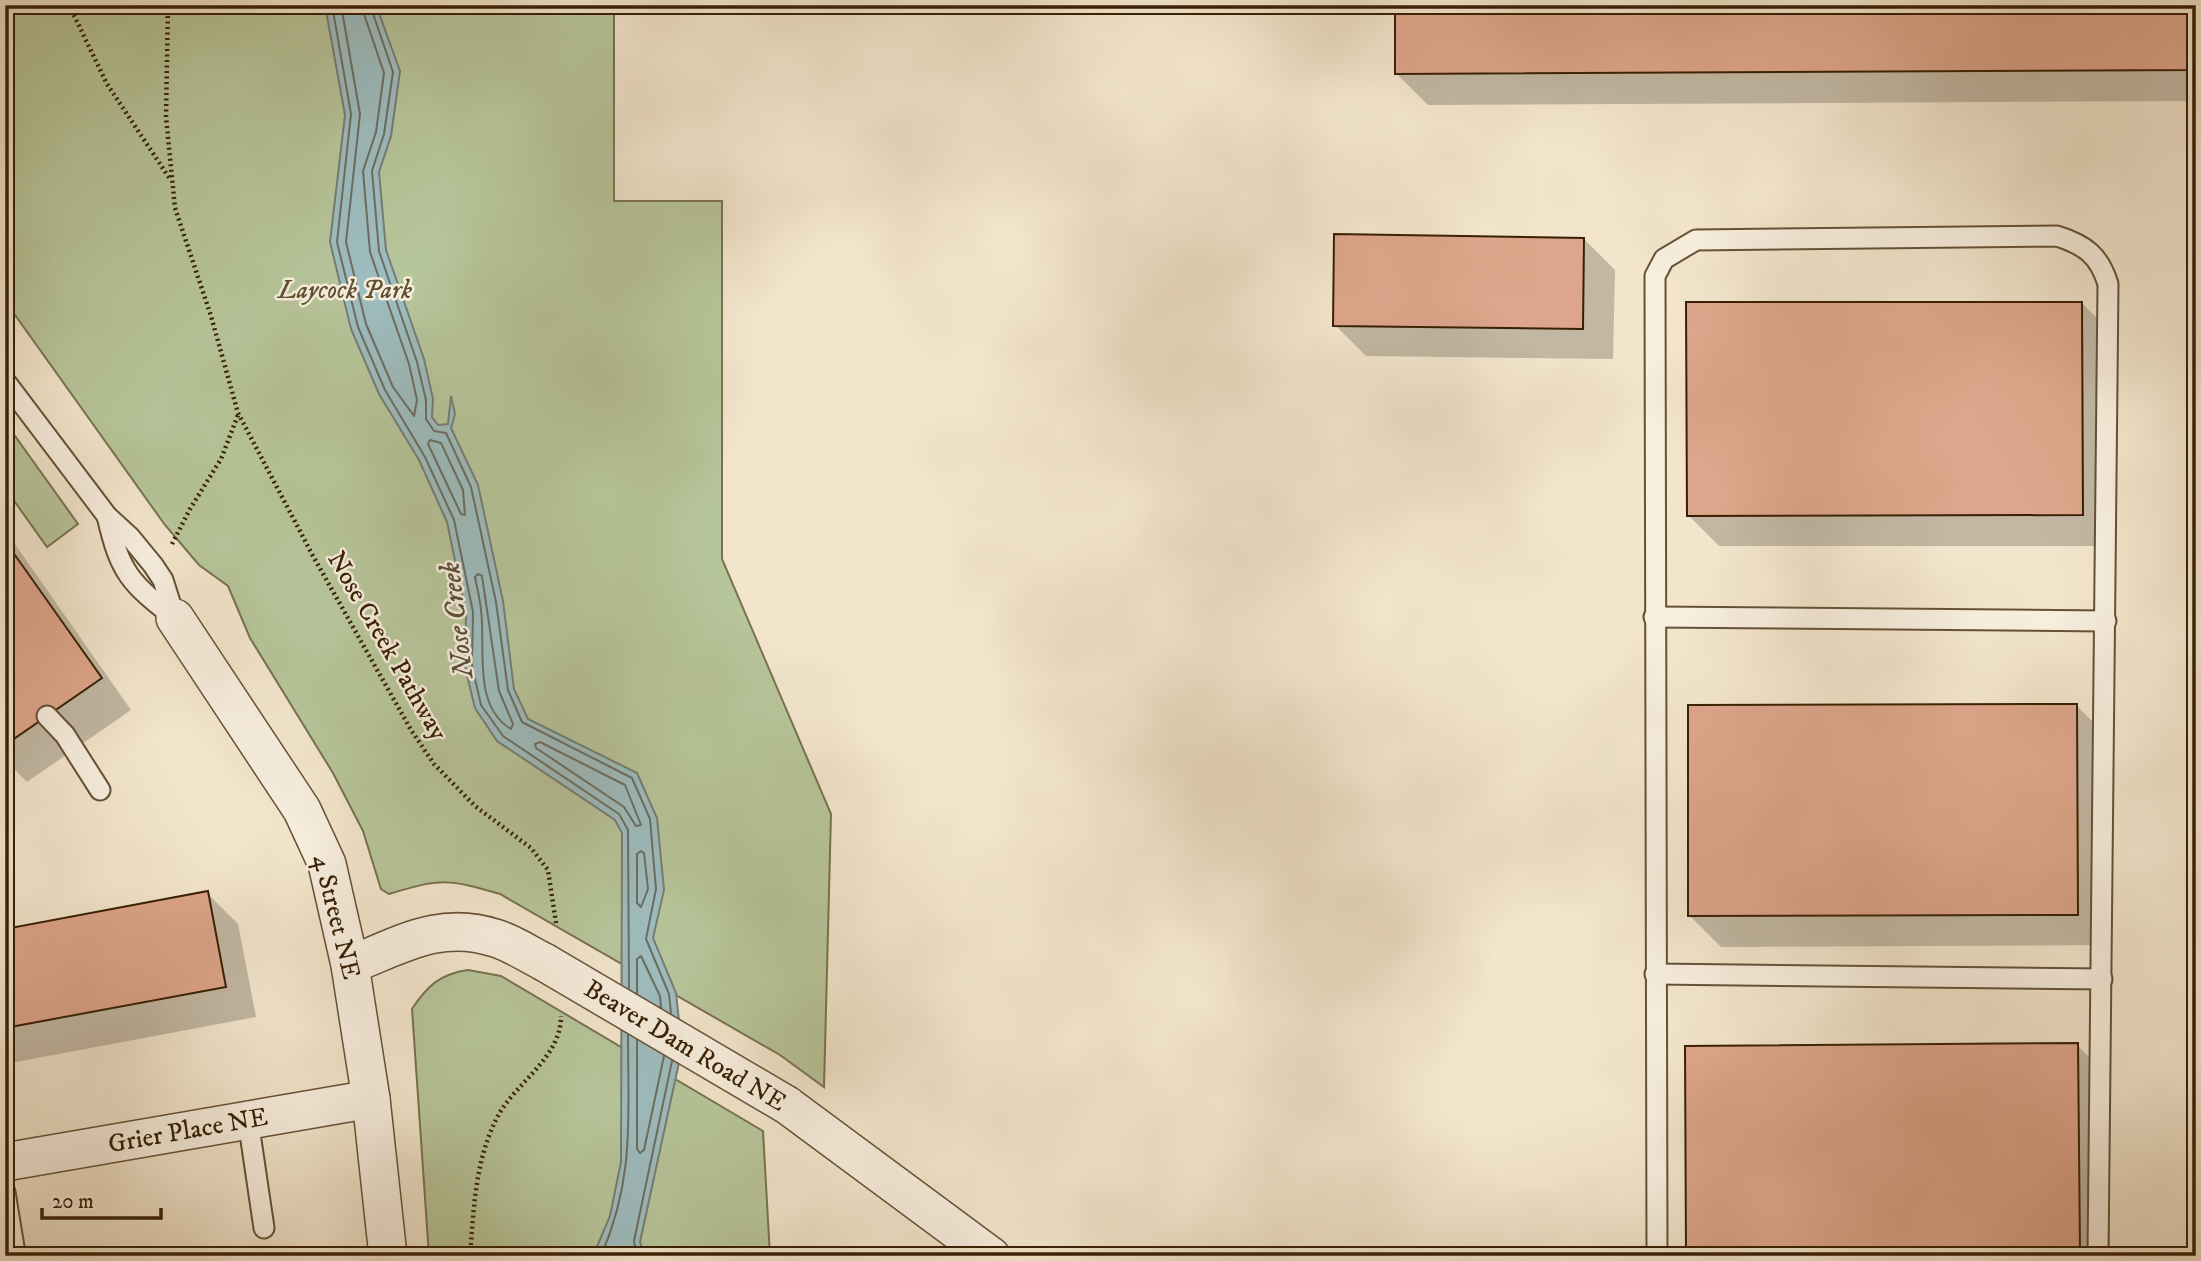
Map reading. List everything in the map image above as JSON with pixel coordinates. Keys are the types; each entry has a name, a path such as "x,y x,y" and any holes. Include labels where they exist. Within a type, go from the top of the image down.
{"street":[{"name":"4 Street NE","path":"175,618 302,810 327,864 350,965 371,1099 388,1256"},
{"name":"Beaver Dam Road NE","path":"350,965 429,933 459,929 497,938 544,962 787,1105 991,1256"},
{"name":"Grier Place NE","path":"5,1162 371,1099"}],"lane":[{"path":"1657,1256 1655,276 1664,259 1696,240 2057,236 2092,252 2102,265 2108,284 2098,1256"},
{"name":"4 Street NE","path":"5,381 107,516 130,537 163,580 175,618"},
{"name":"4 Street NE","path":"107,516 115,549 134,586 175,618"},
{"path":"1654,617 2106,621"},
{"path":"47,716 65,735 100,790"},
{"path":"1655,974 2102,979"},
{"path":"248,1120 264,1228"},
{"path":"5,1192 15,1253"}],"path":[{"path":"69,5 107,84 170,180"},
{"name":"Nose Creek Pathway","path":"168,5 165,104 170,180 182,232 211,316 238,413 313,556 434,764 475,806 531,848 548,870 556,927"},
{"path":"166,550 221,460 238,413"},
{"path":"470,1256 482,1151 500,1112 557,1042 561,1006"}],"green space":[{"name":"Laycock Park","path":"5,5 614,5 614,201 722,201 722,559 831,814 824,1087 780,1055 500,894 445,882 389,894 381,889 363,831 333,773 250,638 228,586 199,565 165,525 5,301"},
{"path":"5,422 78,524 47,547 5,488"},
{"path":"468,970 501,976 763,1131 770,1256 429,1256 412,1009 435,982"}],"water":[{"path":"325,5 376,5 400,71 391,136 379,172 386,250 424,359 433,399 432,417 438,425 448,424 451,396 455,414 451,428 478,485 503,601 514,689 528,719 637,773 657,818 664,890 653,938 676,993 682,1049 640,1242 644,1256 593,1256 610,1216 621,1162 622,833 615,820 497,741 475,708 465,667 466,613 447,522 419,460 379,394 351,329 330,242 345,115"}],"building":[{"path":"1395,5 2196,5 2196,70 1395,74"},
{"path":"1334,234 1584,238 1583,329 1333,326"},
{"path":"1686,302 2082,302 2083,515 1687,516"},
{"path":"5,541 102,678 5,745"},
{"path":"2077,704 2078,915 1688,916 1688,705"},
{"path":"208,891 226,987 5,1028 5,929"},
{"path":"2078,1043 2080,1251 1686,1253 1685,1046"}],"water label":[{"name":"Nose Creek","path":"457,620"}]}
